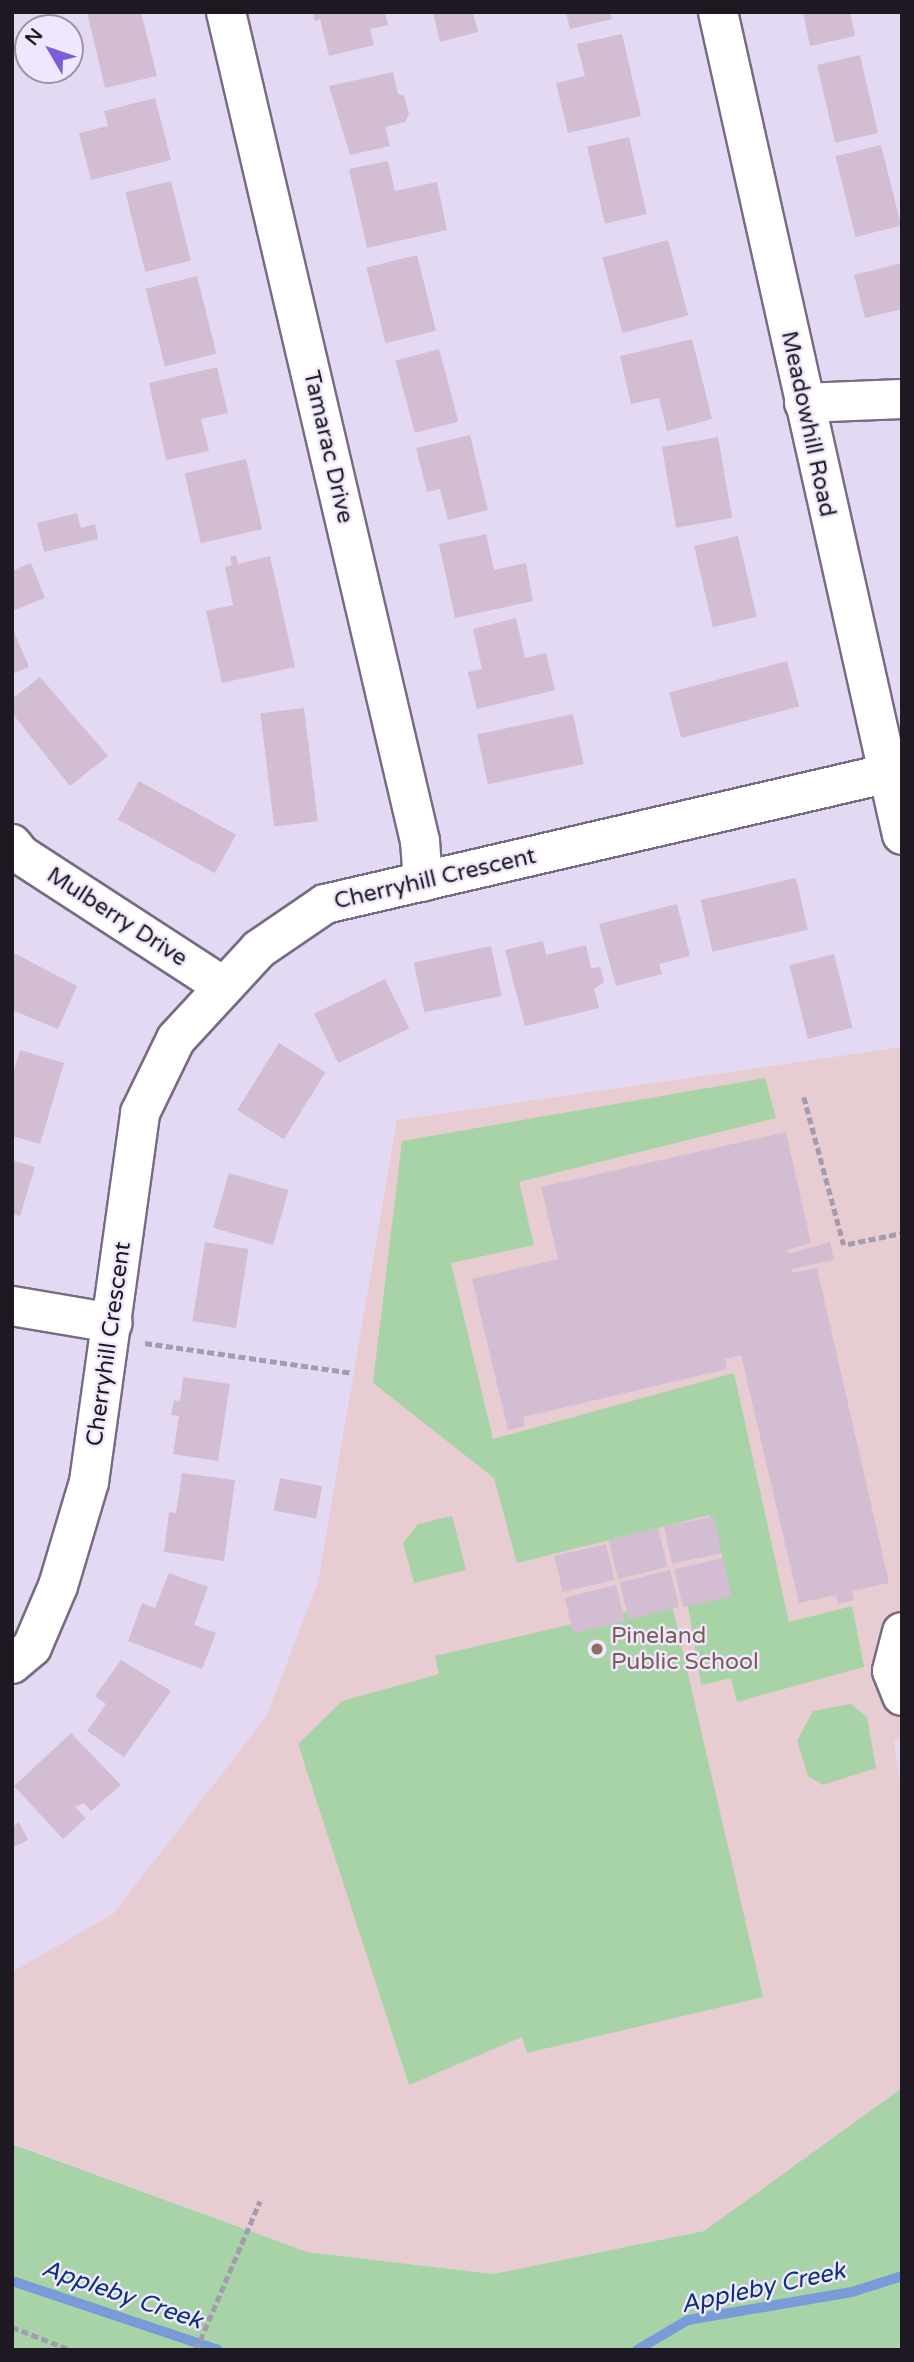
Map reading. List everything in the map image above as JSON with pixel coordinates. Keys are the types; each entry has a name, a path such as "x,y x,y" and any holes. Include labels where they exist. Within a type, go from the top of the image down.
{"street":[{"name":"Tamarac Drive","path":"226,12 420,841 423,882"},
{"name":"Meadowhill Road","path":"718,12 902,835"},
{"path":"804,403 902,399"},
{"name":"Cherryhill Crescent","path":"12,1664 32,1647 58,1586 89,1482 112,1331 140,1113 176,1039 259,949 325,904 889,773"},
{"name":"Mulberry Drive","path":"12,844 21,855 224,987"},
{"path":"12,1306 112,1331"},
{"path":"902,1632 892,1671 902,1696"}],"path":[{"path":"804,1097 846,1245 902,1233"},
{"path":"112,1331 352,1373"},
{"path":"196,2350 220,2288 260,2201"},
{"path":"12,2327 71,2350"}],"shaded area":[{"name":"Pineland Public School","path":"902,1047 902,1739 894,1741 902,1794 902,2088 704,2231 493,2274 307,2252 12,2143 12,1972 113,1914 266,1717 318,1582 397,1120"}],"green space":[{"path":"765,1078 776,1118 519,1182 534,1245 451,1263 493,1439 734,1373 789,1622 852,1606 864,1667 737,1702 731,1678 701,1685 684,1581 725,1566 710,1515 517,1563 494,1478 373,1383 402,1141"},
{"path":"452,1516 466,1570 414,1583 403,1543 418,1524"},
{"path":"671,1601 763,1997 527,2053 522,2037 409,2085 298,1744 342,1701 439,1674 435,1656"},
{"path":"851,1704 867,1717 876,1768 823,1785 808,1776 797,1741 813,1711"},
{"path":"902,2088 902,2350 12,2350 12,2144 307,2252 493,2274 704,2231"}],"building":[{"path":"87,12 141,12 157,76 105,88"},
{"path":"313,12 385,12 388,25 370,29 374,45 329,56 320,19 315,21"},
{"path":"433,12 473,12 478,32 440,42"},
{"path":"566,12 610,12 612,19 570,29"},
{"path":"803,12 850,12 855,36 810,46"},
{"path":"622,34 641,116 568,133 556,83 585,76 577,44"},
{"path":"860,55 878,133 835,143 817,65"},
{"path":"393,72 398,94 404,96 409,114 405,122 385,127 390,146 350,155 329,86"},
{"path":"155,98 171,160 91,180 79,133 108,126 104,111"},
{"path":"629,137 647,214 605,224 587,147"},
{"path":"881,145 901,226 855,237 835,156"},
{"path":"388,161 395,191 437,182 447,230 367,248 349,169"},
{"path":"171,181 191,261 145,272 125,192"},
{"path":"668,240 688,315 623,333 602,258"},
{"path":"417,255 436,331 385,343 367,268"},
{"path":"902,263 902,309 865,318 854,275"},
{"path":"197,276 216,354 165,366 146,289"},
{"path":"692,339 712,419 667,431 659,398 631,404 620,356"},
{"path":"439,349 458,421 415,433 396,361"},
{"path":"217,367 228,413 201,419 209,451 166,460 149,383"},
{"path":"470,435 488,510 448,520 440,489 427,492 416,448"},
{"path":"718,437 732,518 676,528 662,447"},
{"path":"246,459 262,529 201,543 185,473"},
{"path":"77,513 81,528 95,524 98,539 44,552 37,523"},
{"path":"486,534 494,570 526,563 533,601 455,618 439,544"},
{"path":"738,536 757,617 713,627 694,546"},
{"path":"236,555 238,564 270,556 295,667 222,683 206,611 233,605 225,567 232,565 230,557"},
{"path":"31,563 45,598 12,611 12,571"},
{"path":"516,618 525,658 546,653 555,690 477,709 468,672 482,669 473,629"},
{"path":"12,627 29,667 12,674"},
{"path":"787,661 799,706 681,738 669,693"},
{"path":"40,677 108,756 70,786 12,713 12,699"},
{"path":"304,708 318,821 274,827 260,713"},
{"path":"573,714 584,764 488,784 477,734"},
{"path":"139,781 236,835 215,873 118,819"},
{"path":"796,878 808,930 712,952 701,900"},
{"path":"677,904 690,956 659,964 662,974 616,986 599,924"},
{"path":"543,941 546,955 586,945 591,968 600,967 604,982 594,989 599,1008 525,1026 505,950"},
{"path":"491,946 502,996 424,1012 414,962"},
{"path":"12,952 77,986 58,1029 12,1010"},
{"path":"834,954 852,1028 808,1039 789,965"},
{"path":"385,979 409,1028 338,1063 314,1014"},
{"path":"279,1043 326,1072 284,1139 237,1110"},
{"path":"20,1050 64,1063 40,1144 12,1136 12,1077"},
{"path":"786,1132 811,1243 787,1250 788,1254 830,1242 834,1260 791,1269 792,1273 817,1268 889,1583 852,1591 854,1600 838,1604 836,1595 799,1603 741,1355 725,1359 727,1369 523,1417 525,1426 508,1430 472,1279 558,1259 541,1187"},
{"path":"12,1160 35,1167 20,1216 12,1214"},
{"path":"229,1173 289,1190 273,1245 213,1228"},
{"path":"205,1242 248,1249 236,1328 192,1321"},
{"path":"183,1377 230,1384 218,1461 173,1454 179,1416 171,1415 174,1400 180,1401"},
{"path":"182,1473 235,1480 224,1561 164,1552 169,1512 176,1513"},
{"path":"280,1478 322,1486 316,1519 274,1510"},
{"path":"714,1516 722,1553 672,1564 664,1527"},
{"path":"658,1528 668,1567 618,1579 609,1540"},
{"path":"606,1544 614,1580 563,1592 554,1556"},
{"path":"723,1558 732,1596 683,1607 674,1569"},
{"path":"670,1570 679,1607 629,1619 620,1583"},
{"path":"169,1573 208,1587 194,1625 216,1633 202,1669 128,1641 142,1603 155,1608"},
{"path":"616,1585 625,1621 574,1634 565,1598"},
{"path":"121,1660 171,1691 124,1757 87,1731 106,1704 95,1696"},
{"path":"71,1733 121,1785 91,1811 84,1803 75,1807 86,1818 63,1839 14,1786"},
{"path":"19,1822 28,1840 12,1848 12,1827"}],"waterway":[{"name":"Appleby Creek","path":"637,2350 688,2320 852,2292 902,2276"},
{"name":"Appleby Creek","path":"12,2281 218,2350"}],"place":[{"name":"Pineland Public School","path":"597,1649"}]}
